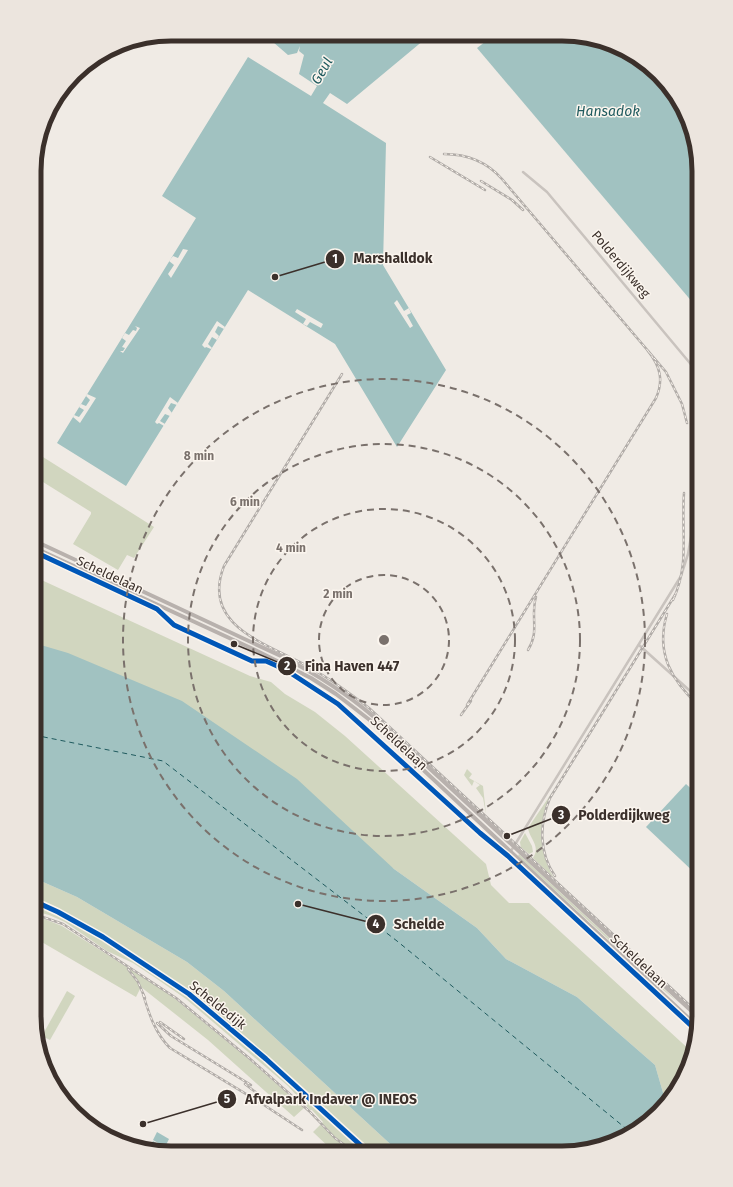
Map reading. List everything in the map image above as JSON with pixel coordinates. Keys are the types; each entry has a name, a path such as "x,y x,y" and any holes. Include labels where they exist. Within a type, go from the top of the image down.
{"main road":[{"name":"Scheldelaan","path":"41,544 224,629 314,673 355,701 692,1012"},
{"name":"Scheldelaan","path":"41,551 253,649 311,678 336,694 371,722 692,1021"},
{"path":"171,611 174,606"},
{"path":"222,634 224,629"},
{"path":"253,649 255,644"},
{"path":"435,782 436,775"},
{"path":"474,819 479,814"}],"street":[{"name":"Polderdijkweg","path":"523,172 547,192 692,366"},
{"path":"511,851 684,570 692,529"},
{"path":"639,645 692,693"},
{"name":"Scheldedijk","path":"41,904 103,937 183,990 266,1059 361,1146"}],"green space":[{"path":"41,456 154,527 134,558 127,555 118,570 73,544 91,512 41,481"},
{"path":"41,580 250,676 271,682 285,694 315,712 345,736 486,864 491,885 509,903 529,903 687,1048 679,1073 664,1096 655,1065 577,997 506,959 477,928 394,869 41,647"},
{"path":"467,769 472,774 469,778 483,786 486,814 483,798 476,788 480,785 474,781 472,786 464,775"},
{"path":"555,788 545,810 541,833 544,856 554,878 533,858 536,850 528,828"},
{"path":"525,833 532,846 533,852 529,854 522,848 521,849 520,842"},
{"path":"519,854 679,1003 518,856"},
{"path":"41,881 77,897 187,962 224,991 392,1146 328,1146 313,1132 323,1122 312,1110 310,1110 288,1086 186,999 133,963 107,951 65,922 41,913"},
{"path":"41,918 62,926 168,993 246,1057 304,1108 294,1117 208,1040 141,987 136,997 41,942"},
{"path":"67,991 75,996 50,1040 43,1035"}],"water":[{"name":"Geul","path":"423,41 347,104 330,93 323,103 386,143 383,265 446,370 397,447 335,344 248,290 126,486 57,443 196,218 162,196 248,57 311,96 317,86 299,74 304,55 299,51 300,46 297,53 288,55 273,42"},
{"name":"Hansadok","path":"486,41 579,42 595,45 627,58 654,79 675,106 688,138 691,154 692,302 477,48"},
{"path":"41,645 68,653 182,701 297,779 394,869 477,928 506,959 577,997 655,1065 664,1096 648,1114 634,1124 612,1136 587,1143 570,1146 392,1146 224,991 187,962 77,897 41,881"},
{"path":"686,784 692,790 692,870 646,827"},
{"path":"157,1132 169,1139 166,1146 153,1140"},
{"path":"153,1141 161,1145 154,1145 151,1144"}],"pier":[{"path":"183,249 188,250 171,278 168,274 174,265 169,261 173,256 178,258"},
{"path":"397,300 404,311 409,308 411,313 407,315 413,326 410,328 394,303"},
{"path":"297,309 323,324 321,328 310,322 307,326 303,324 306,319 295,312"},
{"path":"217,321 225,327 224,329 218,326 215,332 219,336 217,340 212,337 208,344 212,348 205,348 202,345"},
{"path":"135,326 140,328 123,353 120,351 123,351 125,348 122,347 126,341 122,338 125,333 129,335 133,330 136,331 137,328"},
{"path":"87,394 96,398 80,423 73,417 74,415 79,417 84,410 79,407 81,404 86,406 90,400 86,396"},
{"path":"170,397 178,403 177,405 171,403 168,408 172,413 170,416 165,414 160,421 165,424 164,426 159,423 157,424 155,422"}],"ferry route":[{"path":"41,736 163,761 397,941 626,1129"}],"railway":[{"path":"444,154 469,157 476,160 490,168 502,179 666,372 682,404 687,423"},
{"path":"430,157 485,190"},
{"path":"481,181 512,200 523,210"},
{"path":"467,705 656,398 660,385 660,373 648,351"},
{"path":"342,374 224,566 219,587 222,604 230,619 242,631 317,672 340,686 369,708 692,1008"},
{"path":"673,600 678,587 683,560 684,493"},
{"path":"555,876 546,858 542,838 544,818 550,798 675,595"},
{"path":"528,650 532,643 533,637 534,604 536,597"},
{"path":"667,614 663,641 668,665 681,687 692,699"},
{"path":"461,715 471,701"},
{"path":"41,916 63,924 176,998 249,1058 309,1111 335,1138 346,1146"},
{"path":"128,969 138,982 145,998"},
{"path":"143,994 156,1030 170,1048 261,1103 302,1130"},
{"path":"160,1022 184,1039"},
{"path":"157,1023 171,1036 251,1085"},
{"path":"245,1084 267,1101"}],"cycle path":[{"path":"41,555 157,609 174,625 252,661 266,661 286,670 338,704 480,833 508,856 692,1026"},
{"path":"41,904 103,937 189,994 266,1059 361,1146"}],"place":[{"name":"Marshalldok","path":"275,277"},
{"name":"Fina Haven 447","path":"234,644"},
{"name":"Polderdijkweg","path":"507,836"},
{"name":"Schelde","path":"298,904"},
{"name":"Afvalpark Indaver @ INEOS","path":"143,1124"}]}
